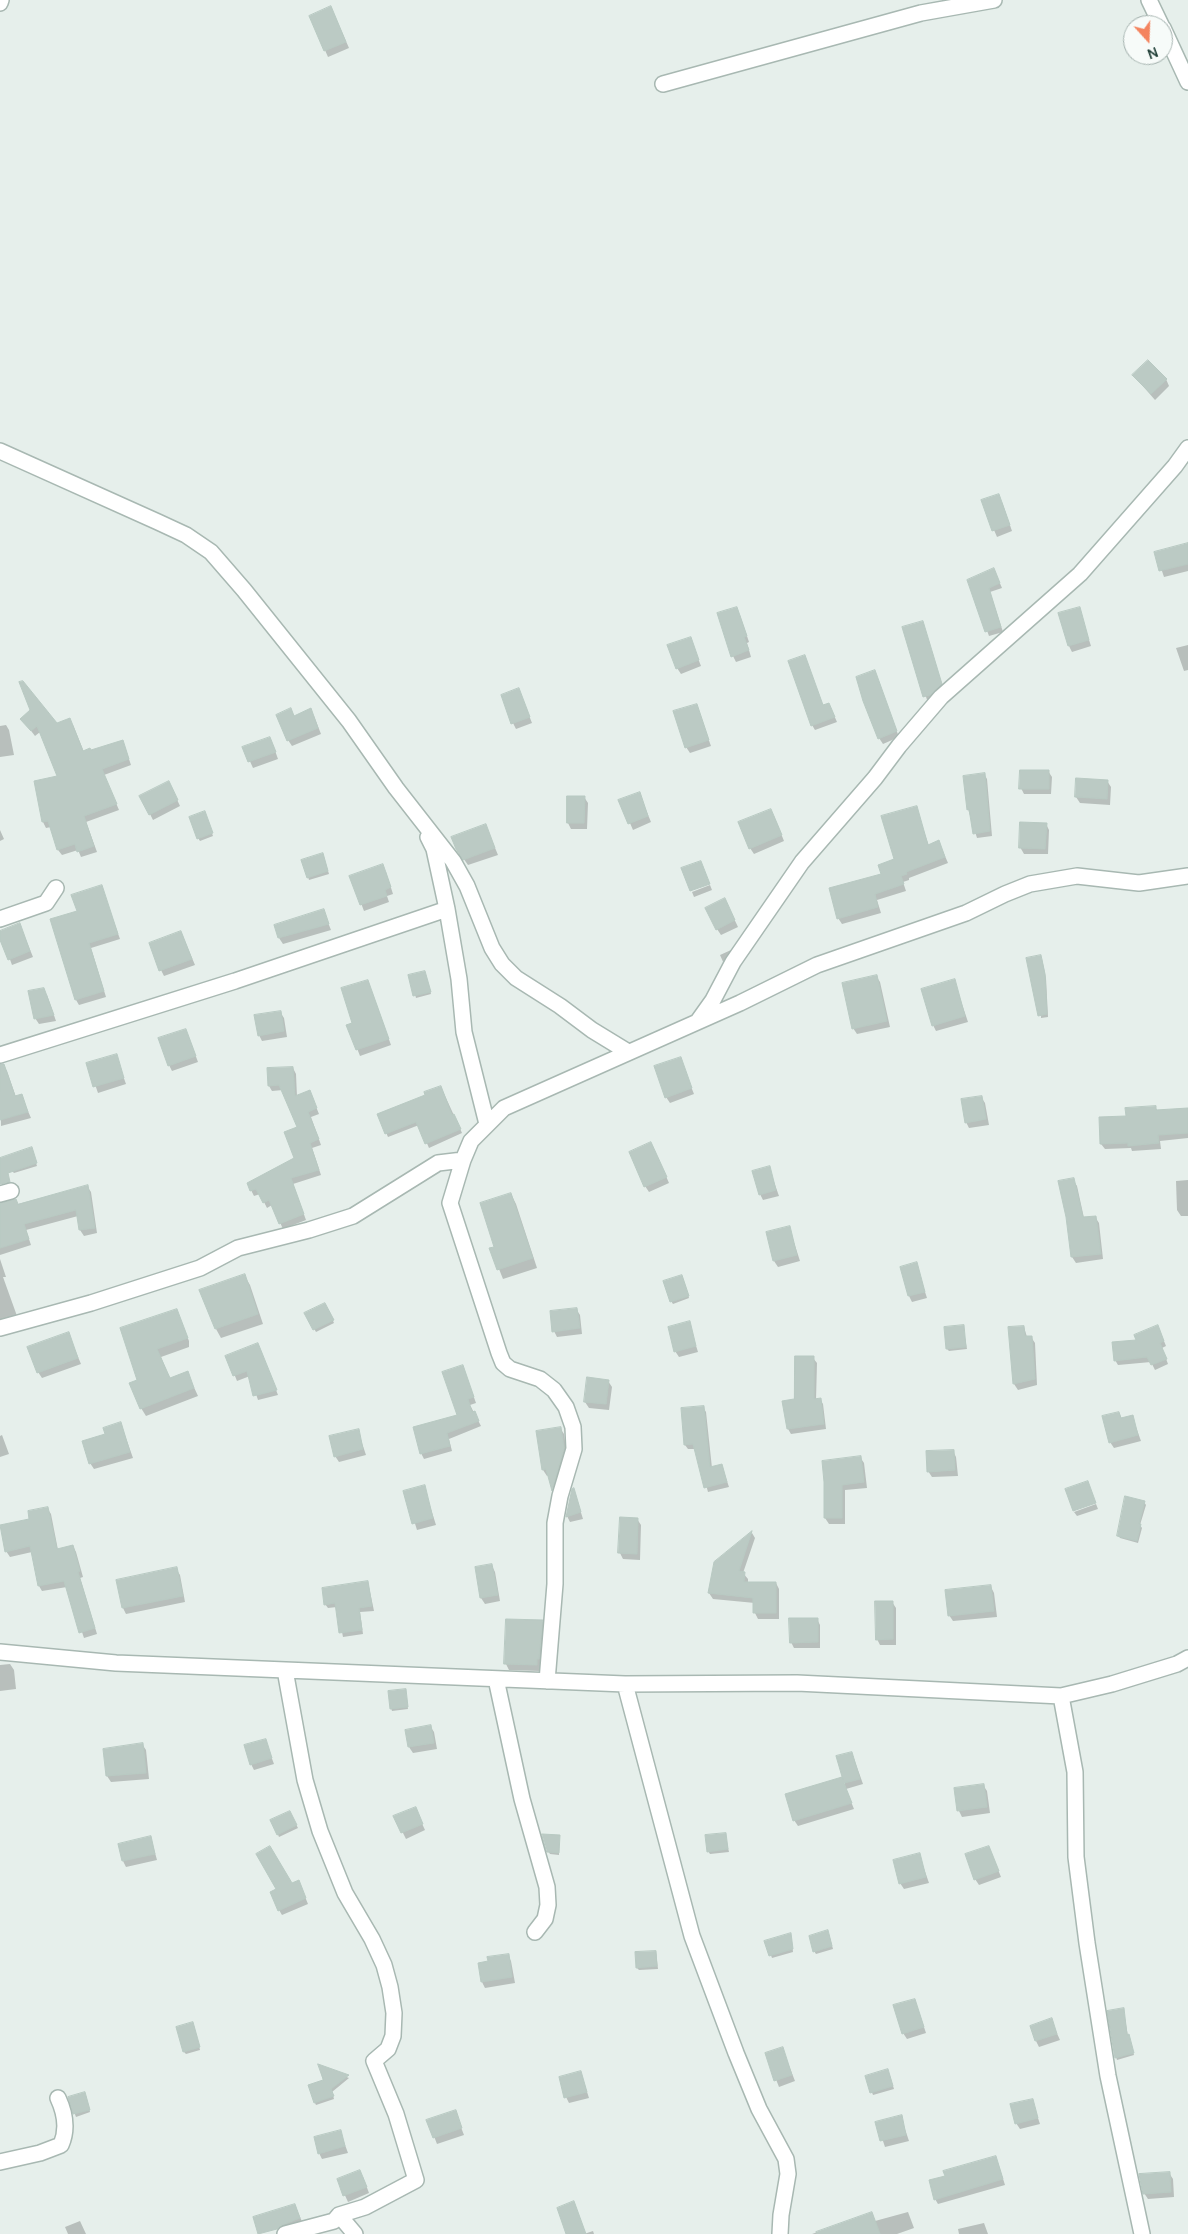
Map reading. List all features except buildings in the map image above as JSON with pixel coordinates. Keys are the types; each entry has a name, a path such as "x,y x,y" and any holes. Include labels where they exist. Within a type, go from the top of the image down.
{"street":[{"path":"0,4 2,0"},
{"path":"663,84 921,13 994,0"},
{"path":"1149,0 1156,15"},
{"path":"1173,50 1188,82"},
{"path":"697,1022 713,1000 733,962 802,862 875,778 898,746 941,697 1080,574 1188,448"},
{"path":"0,451 172,528 211,552 349,721 421,821 453,861 463,878 492,948 502,964 516,978 628,1052"},
{"path":"421,821 434,849 459,979 464,1032 487,1124"},
{"path":"547,1681 555,1584 555,1523 560,1496 574,1449 573,1427 566,1408 554,1390 540,1378 510,1369 503,1363 498,1353 450,1202 471,1141 504,1108 697,1022 817,965 966,913 1030,884 1077,876 1139,883 1188,876"},
{"path":"0,919 46,902 56,888"},
{"path":"0,1055 235,981 447,909"},
{"path":"0,1328 91,1303 200,1268 238,1248 309,1230 353,1216 438,1163 463,1160"},
{"path":"0,1652 116,1664 625,1684 797,1683 1061,1696 1112,1684 1177,1664 1188,1658"},
{"path":"284,2234 334,2221 339,2215 365,2207 416,2180 396,2114 374,2061 388,2050 393,2036 394,2013 384,1965 372,1939 345,1893 320,1831 303,1772 285,1670"},
{"path":"496,1679 522,1799 547,1887 548,1905 545,1920 535,1932"},
{"path":"625,1684 692,1936 759,2109 786,2159 788,2174 781,2214 780,2234"},
{"path":"1061,1696 1075,1772 1076,1857 1087,1944 1108,2076 1142,2234"},
{"path":"0,2162 40,2153 61,2145 66,2133 64,2111 58,2098"},
{"path":"339,2215 355,2234"}]}
